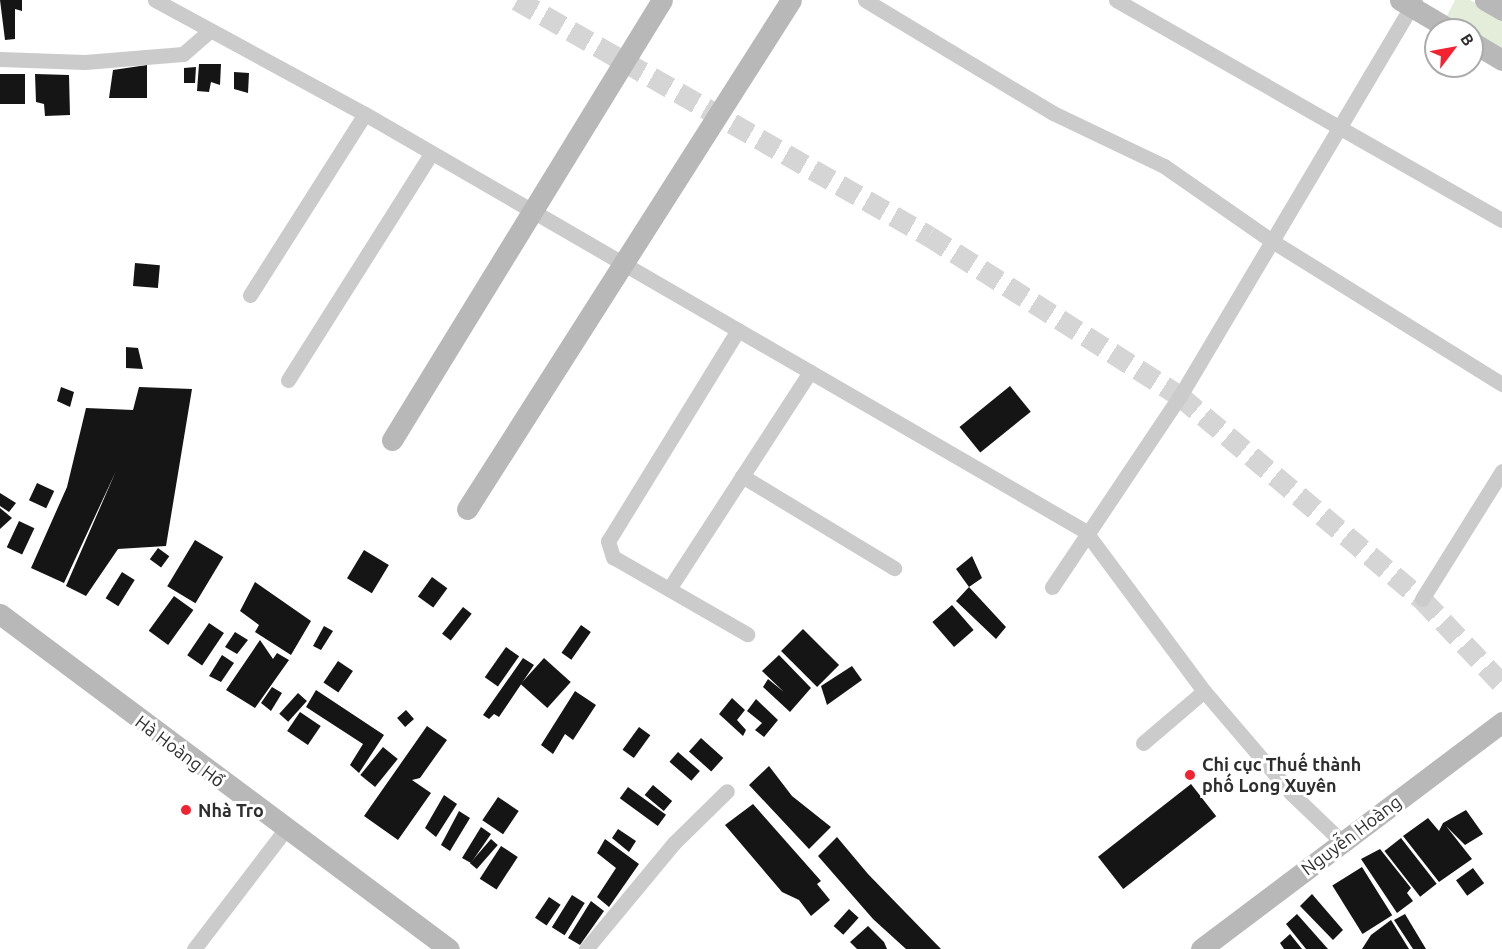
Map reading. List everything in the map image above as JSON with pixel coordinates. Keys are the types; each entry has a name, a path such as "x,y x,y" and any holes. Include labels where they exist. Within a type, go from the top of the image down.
{"street":[{"path":"155,0 364,114 534,211 1087,534 1204,691 1291,793 1341,841"},
{"path":"392,440 662,0"},
{"path":"467,508 791,0"},
{"path":"865,0 1053,113 1164,166 1272,241 1502,384"},
{"path":"1116,0 1502,220"},
{"path":"1485,0 1502,10"},
{"path":"1052,587 1180,396 1340,128 1409,2 1433,18"},
{"path":"0,59 85,62 183,54 209,31"},
{"path":"1484,49 1502,60"},
{"path":"250,295 364,114"},
{"path":"288,380 431,154"},
{"path":"738,330 608,541 613,557 747,634"},
{"path":"669,589 810,372"},
{"path":"1422,599 1502,471"},
{"path":"742,476 894,568"},
{"name":"Hà Hoàng Hổ","path":"0,614 285,830 449,949"},
{"path":"1143,743 1204,691"},
{"name":"Nguyễn Hoàng","path":"1201,949 1341,841 1500,727"},
{"path":"586,949 674,843 727,791"},
{"path":"194,949 285,830"}],"green space":[{"path":"1455,0 1470,0 1502,18 1502,48 1484,38 1484,18 1446,18"}],"building":[{"path":"0,0 22,0 22,11 15,9 15,39 5,40"},
{"path":"199,64 221,64 220,85 211,82 209,92 197,91"},
{"path":"147,65 147,98 109,98 113,70"},
{"path":"196,67 195,83 184,83 184,68"},
{"path":"234,72 249,73 248,93 234,89"},
{"path":"0,74 25,74 25,104 0,104"},
{"path":"35,74 69,75 70,115 45,116 44,104 36,102"},
{"path":"135,263 160,265 158,288 133,286"},
{"path":"126,347 138,348 143,369 126,368"},
{"path":"1010,386 1031,412 980,453 959,427"},
{"path":"61,387 74,392 70,407 57,401"},
{"path":"139,387 192,389 166,546 118,549 86,596 66,586 116,471 64,583 31,568 67,487 86,408 133,410"},
{"path":"37,483 54,491 46,508 29,500"},
{"path":"0,493 16,503 9,512 0,506"},
{"path":"0,508 12,518 0,529"},
{"path":"19,521 34,528 22,554 7,547"},
{"path":"195,540 223,557 195,603 167,586"},
{"path":"158,548 169,556 161,568 150,559"},
{"path":"364,550 389,565 372,593 347,578"},
{"path":"972,556 982,578 969,587 956,569"},
{"path":"122,572 135,580 118,606 106,598"},
{"path":"432,577 447,588 433,608 418,596"},
{"path":"255,582 311,621 291,655 255,632 259,625 240,611"},
{"path":"969,587 1006,627 996,639 956,601"},
{"path":"174,596 193,610 168,645 149,631"},
{"path":"952,605 974,630 954,647 932,622"},
{"path":"463,607 472,614 451,641 442,634"},
{"path":"209,623 224,633 202,665 187,655"},
{"path":"581,625 591,632 571,660 561,653"},
{"path":"324,626 333,631 321,650 313,646"},
{"path":"803,629 839,665 817,687 781,651"},
{"path":"235,632 248,640 237,654 225,647"},
{"path":"260,640 273,659 277,653 289,660 255,708 226,690"},
{"path":"506,647 519,656 498,686 485,677"},
{"path":"222,655 234,663 221,682 209,676"},
{"path":"779,655 811,688 790,712 763,687 768,679 784,692 762,671"},
{"path":"523,658 534,665 499,717 494,714 489,719 483,715"},
{"path":"544,658 571,682 547,708 521,684"},
{"path":"338,661 353,671 338,693 323,683"},
{"path":"852,666 862,680 827,705 821,686"},
{"path":"272,687 282,693 271,711 261,703"},
{"path":"316,690 384,735 359,773 350,765 363,744 306,707"},
{"path":"575,691 596,705 573,740 565,734 553,754 541,745"},
{"path":"298,693 307,701 288,722 279,714"},
{"path":"732,698 745,710 737,720 746,730 743,736 719,714"},
{"path":"756,699 778,720 764,737 755,730 762,723 747,711"},
{"path":"406,710 414,719 405,727 397,718"},
{"path":"300,712 321,726 308,745 287,731"},
{"path":"427,726 447,740 420,778 412,780 431,793 398,840 364,816"},
{"path":"639,727 650,735 634,758 623,750"},
{"path":"701,738 723,758 711,771 689,751"},
{"path":"383,747 398,759 375,787 360,775"},
{"path":"678,752 700,771 691,781 669,762"},
{"path":"769,766 792,796 831,827 809,849 749,785"},
{"path":"1191,784 1216,816 1123,889 1098,857"},
{"path":"653,785 672,801 664,811 645,795"},
{"path":"628,787 666,815 658,826 620,798"},
{"path":"444,795 457,804 436,837 425,828"},
{"path":"498,797 519,811 503,834 482,820"},
{"path":"753,804 821,881 817,884 830,900 811,916 799,900 782,892 725,825"},
{"path":"1466,810 1483,834 1465,845 1446,826 1472,859 1439,882 1403,836 1428,818 1439,831 1443,823"},
{"path":"459,811 470,818 450,851 441,845"},
{"path":"481,827 491,834 471,863 462,858"},
{"path":"618,829 636,841 629,852 612,838"},
{"path":"837,837 868,874 941,949 906,949 873,919 818,856"},
{"path":"1401,838 1437,884 1420,897 1384,851"},
{"path":"491,839 498,845 477,869 470,863"},
{"path":"605,839 639,864 609,907 597,897 616,868 597,853"},
{"path":"501,846 518,857 497,890 480,879"},
{"path":"1380,849 1411,888 1407,893 1413,901 1397,913 1361,859"},
{"path":"1362,867 1392,915 1363,934 1332,886"},
{"path":"1473,868 1484,883 1467,896 1456,880"},
{"path":"1312,894 1343,930 1333,940 1300,906"},
{"path":"572,895 585,903 565,935 552,927"},
{"path":"549,897 561,905 547,926 535,918"},
{"path":"591,901 604,911 580,945 568,938"},
{"path":"849,909 859,918 843,935 834,926"},
{"path":"1297,914 1328,949 1306,949 1286,924"},
{"path":"1405,914 1426,949 1413,949 1394,920"},
{"path":"1391,920 1409,949 1362,949 1371,935"},
{"path":"868,926 884,942 887,949 857,949 850,942"},
{"path":"1290,934 1302,949 1284,949 1280,943"}],"tunnel":[{"path":"517,0 929,236 1180,396 1422,599 1502,684"}],"place":[{"name":"Chi cục Thuế thành phố Long Xuyên","path":"1190,775"},
{"name":"Nhà Tro","path":"186,810"}]}
